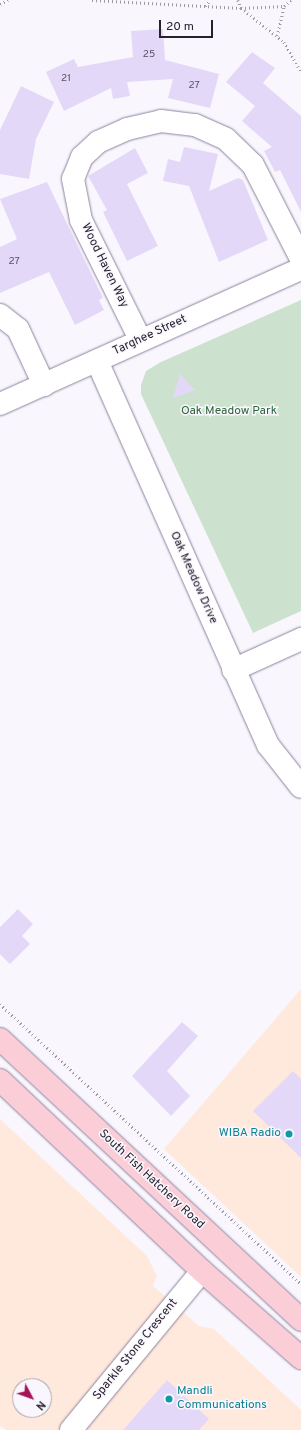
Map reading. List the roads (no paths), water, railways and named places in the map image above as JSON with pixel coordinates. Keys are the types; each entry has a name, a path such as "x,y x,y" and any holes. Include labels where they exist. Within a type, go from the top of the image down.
{"main road":[{"name":"South Fish Hatchery Road","path":"0,1039 301,1320"},
{"path":"0,1080 202,1271 301,1358"}],"street":[{"name":"Wood Haven Way","path":"140,339 81,220 73,179 82,157 98,142 127,129 161,121 195,125 226,139 252,165 301,259"},
{"name":"Targhee Street","path":"0,404 97,361 140,339 301,269"},
{"path":"0,315 18,329 44,385"},
{"name":"Oak Meadow Drive","path":"97,361 233,670 268,745 301,787"},
{"path":"233,670 301,639"},
{"name":"Sparkle Stone Crescent","path":"70,1430 202,1271"}],"place":[{"name":"WIBA Radio","path":"289,1134"},
{"name":"Mandli Communications","path":"169,1399"}],"park label":[{"name":"Oak Meadow Park","path":"229,412"}]}
